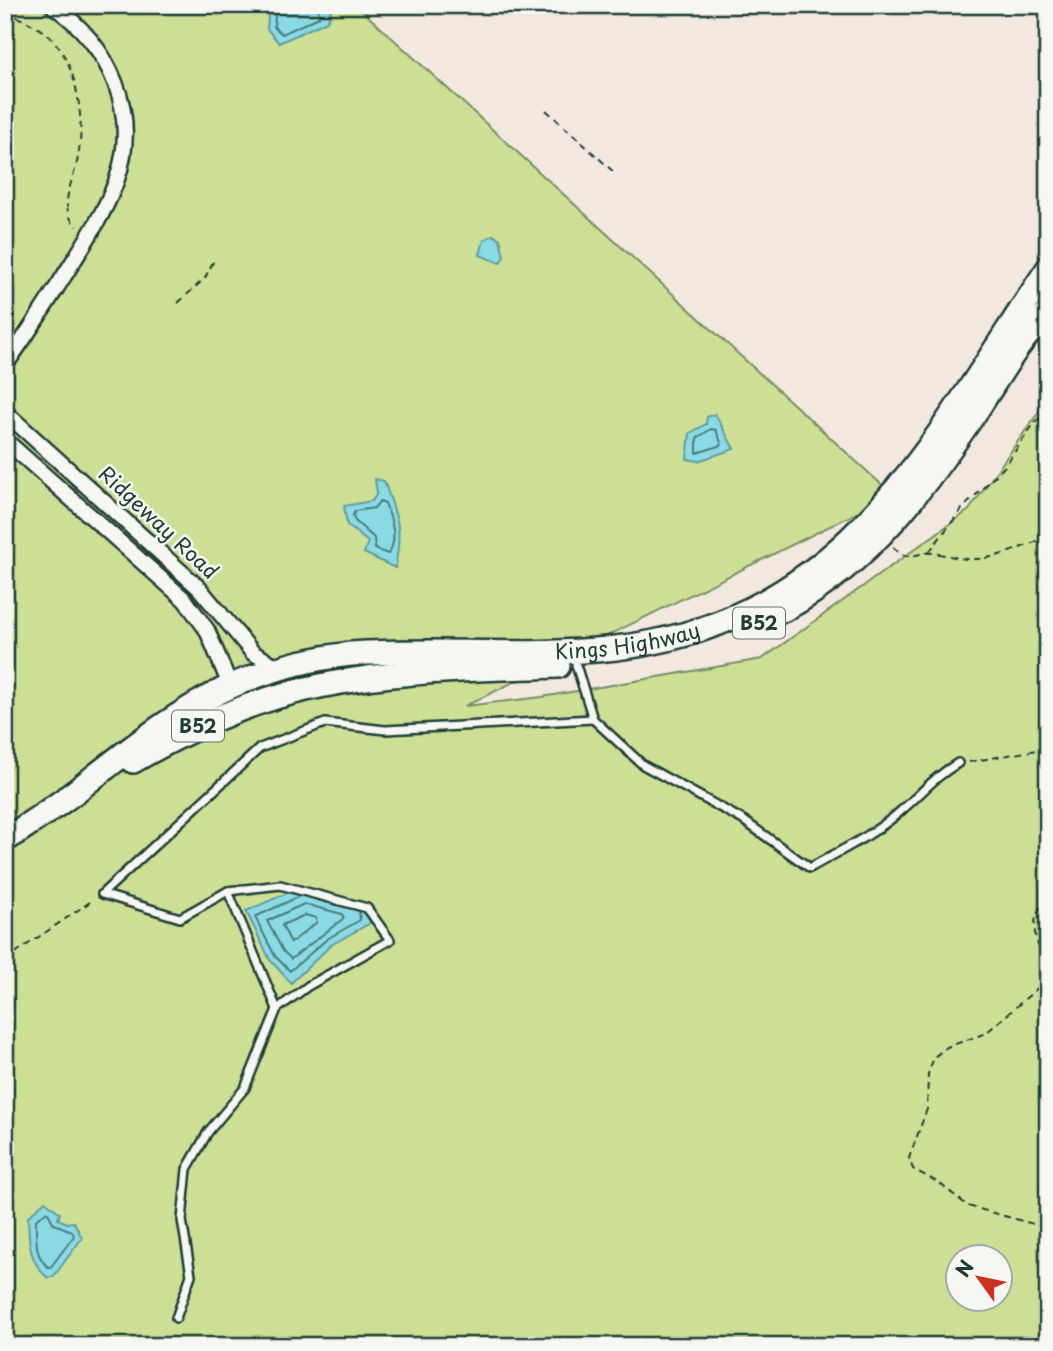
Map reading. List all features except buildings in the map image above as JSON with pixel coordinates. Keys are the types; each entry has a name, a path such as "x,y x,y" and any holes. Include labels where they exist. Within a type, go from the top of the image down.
{"highway":[{"name":"Kings Highway","path":"5,840 78,790 136,743 230,685 278,667 351,654 615,648 659,641 713,625 784,592 836,555 882,509 934,438 1048,269"},
{"name":"B52","path":"934,438 964,403 1011,334 1048,299"},
{"name":"Kings Highway","path":"78,790 207,722 266,700 327,684 408,674 576,665 659,655 720,639 777,614 830,580 873,545 907,508 1023,338 1048,313"},
{"path":"1003,370 1048,324"},
{"path":"230,685 256,690 327,684"}],"street":[{"path":"5,365 88,238 109,197 121,163 120,97 111,72 94,41 52,5"},
{"name":"Ridgeway Road","path":"5,412 199,588 253,653 278,667"},
{"name":"Ridgeway Road","path":"5,440 185,600 207,630 230,685"}],"lane":[{"path":"576,665 593,719 643,765 743,820 810,868 877,830 904,809 933,778 958,763"},
{"path":"102,894 260,748 324,723 385,730 593,719"},
{"path":"102,894 180,918 228,891 280,885 367,908 390,940 308,986 277,1009 245,1088 208,1132 187,1169 182,1220 191,1275 176,1318"},
{"path":"228,891 277,1009"}],"path":[{"path":"5,12 32,25 52,40 72,77 80,140 66,202 71,221 88,238"},
{"path":"546,110 616,173"},
{"path":"178,303 205,278 215,258"},
{"path":"902,555 917,557 929,552 962,509 1006,466 1035,422 1048,411"},
{"path":"929,552 974,559 1018,551 1048,537"},
{"path":"958,763 1048,748"},
{"path":"5,960 102,894"},
{"path":"1048,898 1036,912 1033,924 1048,966"},
{"path":"1048,979 986,1033 947,1047 934,1057 928,1074 927,1109 909,1158 913,1169 939,1183 968,1206 1048,1228"}],"green space":[{"path":"5,5 356,5 893,495 465,706 542,697 762,659 969,510 1048,399 1048,1346 5,1346"}],"water":[{"path":"269,5 311,5 330,9 331,13 327,21 279,43 267,29"},
{"path":"493,235 500,239 504,256 500,263 480,255 484,240"},
{"path":"715,414 734,449 698,461 687,459 690,433 706,424 707,417"},
{"path":"375,479 384,481 397,523 395,568 364,553 368,542 347,525 344,506 372,501 377,493"},
{"path":"301,887 364,904 370,923 331,945 291,983 270,960 246,911"},
{"path":"45,1201 60,1213 58,1219 67,1223 74,1222 82,1238 54,1276 48,1278 33,1258 28,1226 28,1217"}]}
